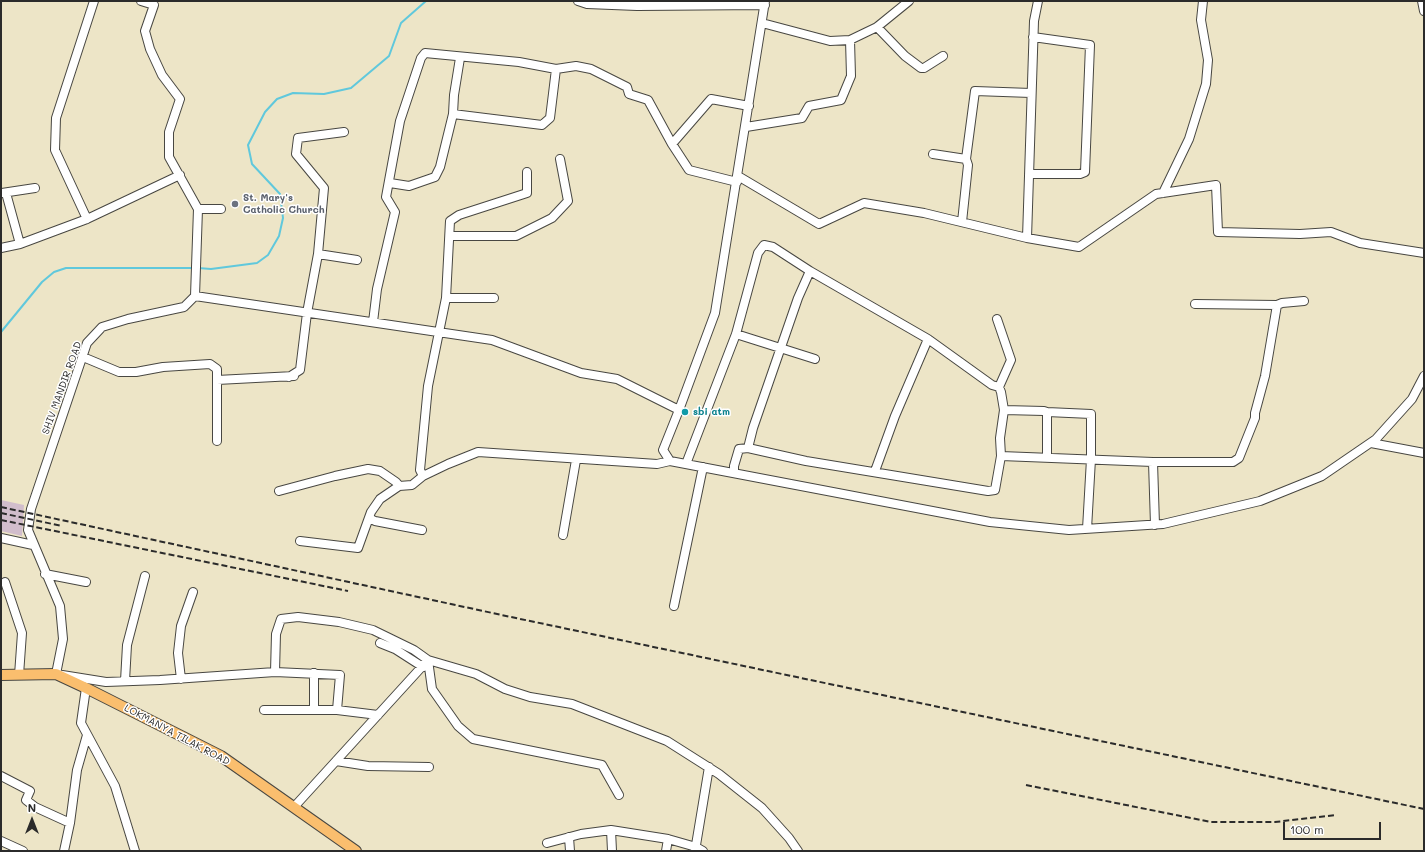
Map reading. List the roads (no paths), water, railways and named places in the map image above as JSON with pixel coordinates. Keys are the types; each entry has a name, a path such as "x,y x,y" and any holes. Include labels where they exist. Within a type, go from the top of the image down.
{"main road":[{"name":"LOKMANYA TILAK ROAD","path":"1,676 56,674 86,688 221,756 356,851"}],"street":[{"path":"87,219 55,150 56,118 94,1"},
{"path":"142,1 154,5 145,31 150,49 162,75 180,99 169,132 169,157 198,209 195,296 492,340 581,373 617,379 678,410"},
{"path":"578,1 587,4 637,6 765,3 715,313 663,450 670,461"},
{"path":"762,23 830,41 850,40 877,27 909,1"},
{"path":"1027,238 1033,37 1034,21 1038,1"},
{"path":"1163,193 1189,139 1206,84 1208,60 1200,20 1203,1"},
{"path":"1422,1 1424,11"},
{"path":"877,27 905,56 921,68 924,68 943,56"},
{"path":"1029,174 1080,174 1085,172 1090,45 1033,37"},
{"path":"746,127 802,118 809,106 841,100 851,76 850,40"},
{"path":"373,322 377,289 395,212 386,197 390,183 400,120 425,53 460,58 519,62 556,69 576,66 591,69 627,87 629,94 648,100 672,144 689,170 737,179 819,224 864,204 924,213 1027,238 1079,247 1156,194 1216,185 1218,232 1300,234 1331,232 1360,243 1424,253"},
{"path":"390,183 409,186 435,177 440,167 453,114 454,95 460,58"},
{"path":"453,114 542,125 550,118 556,69"},
{"path":"962,222 968,165 966,159 975,91 1031,93"},
{"path":"672,144 711,98 749,106"},
{"path":"217,380 293,376 300,370 306,313 318,254 324,188 296,154 298,138 344,132"},
{"path":"933,154 966,159"},
{"path":"450,236 516,236 552,218 568,201 560,159"},
{"path":"423,476 420,470 428,386 446,298 450,221 459,215 527,193 527,172"},
{"path":"1,248 20,244 87,219 180,175"},
{"path":"20,244 4,193 35,188"},
{"path":"198,209 221,209"},
{"path":"686,464 736,334 758,253 764,245 773,247 810,271 928,339 992,385 999,387"},
{"path":"318,254 357,260"},
{"path":"748,448 762,400 782,348 798,298 810,271"},
{"name":"SHIV MANDIR ROAD","path":"56,674 63,639 60,606 32,545 28,530 31,509 87,343 102,327 128,319 184,307 195,296"},
{"path":"446,298 494,298"},
{"path":"1196,304 1277,305 1282,302 1304,301"},
{"path":"1001,456 1091,458 1153,462 1233,462 1239,458 1256,418 1255,413 1265,376 1277,305"},
{"path":"734,473 734,466 739,448 748,448 806,461 875,471 988,491 995,490 1001,456 1000,438 1004,410 999,387 1011,360 997,319"},
{"path":"736,334 815,359"},
{"path":"875,471 895,416 928,339"},
{"path":"83,357 119,372 136,372 163,367 210,364 217,369 217,441"},
{"path":"300,541 358,548 371,512 380,500 399,486 412,485 423,476 478,452 547,456 576,460 657,464 670,461 990,522 1069,530 1155,525 1260,501 1322,476 1376,439 1412,399 1424,376"},
{"path":"1004,410 1044,410 1047,412 1091,414 1091,458 1087,529"},
{"path":"1047,412 1047,457"},
{"path":"1371,443 1424,453"},
{"path":"563,535 576,460"},
{"path":"1153,462 1155,525"},
{"path":"674,606 703,467"},
{"path":"279,491 368,469 380,471 396,482 399,486"},
{"path":"369,518 375,521 422,530"},
{"path":"1,538 32,545"},
{"path":"45,574 86,582"},
{"path":"125,681 127,645 145,576"},
{"path":"5,582 22,633 19,675"},
{"path":"181,679 178,653 181,626 193,592"},
{"path":"275,672 276,634 281,619 298,617 339,622 373,630 414,650 428,660 476,674 505,689 530,697 572,704 667,741 709,767 762,808 789,838 798,851"},
{"path":"380,643 395,648 423,667"},
{"path":"294,807 428,660"},
{"path":"428,660 432,689 458,726 473,739 602,765 619,795"},
{"path":"56,674 106,682 181,679 275,672 314,673 340,676 337,710"},
{"path":"314,673 314,710"},
{"path":"86,688 80,723 115,786 135,851"},
{"path":"264,710 337,710 378,715"},
{"path":"64,851 70,823 77,770 87,735"},
{"path":"336,761 368,766 429,767"},
{"path":"547,843 581,834 612,830 668,838 698,850 709,767"},
{"path":"1,776 30,791 26,800 35,807 70,823"},
{"path":"612,830 612,851"},
{"path":"569,837 570,851"},
{"path":"666,851 668,838"},
{"path":"1,841 23,851"}],"waterway":[{"path":"198,268 211,269 257,263 268,255 279,236 283,218 280,194 252,164 248,145 265,112 277,99 293,93 324,94 351,88 389,56 401,23 426,1"},
{"path":"1,332 42,282 54,272 66,268 194,268"}],"railway":[{"path":"1,507 511,617 1424,809"},
{"path":"1,513 62,526"},
{"path":"1,520 348,591"},
{"path":"1026,785 1211,822 1275,822 1336,815"}],"place":[{"name":"St. Mary's Catholic Church","path":"235,204"},
{"name":"sbi atm","path":"685,412"}]}
